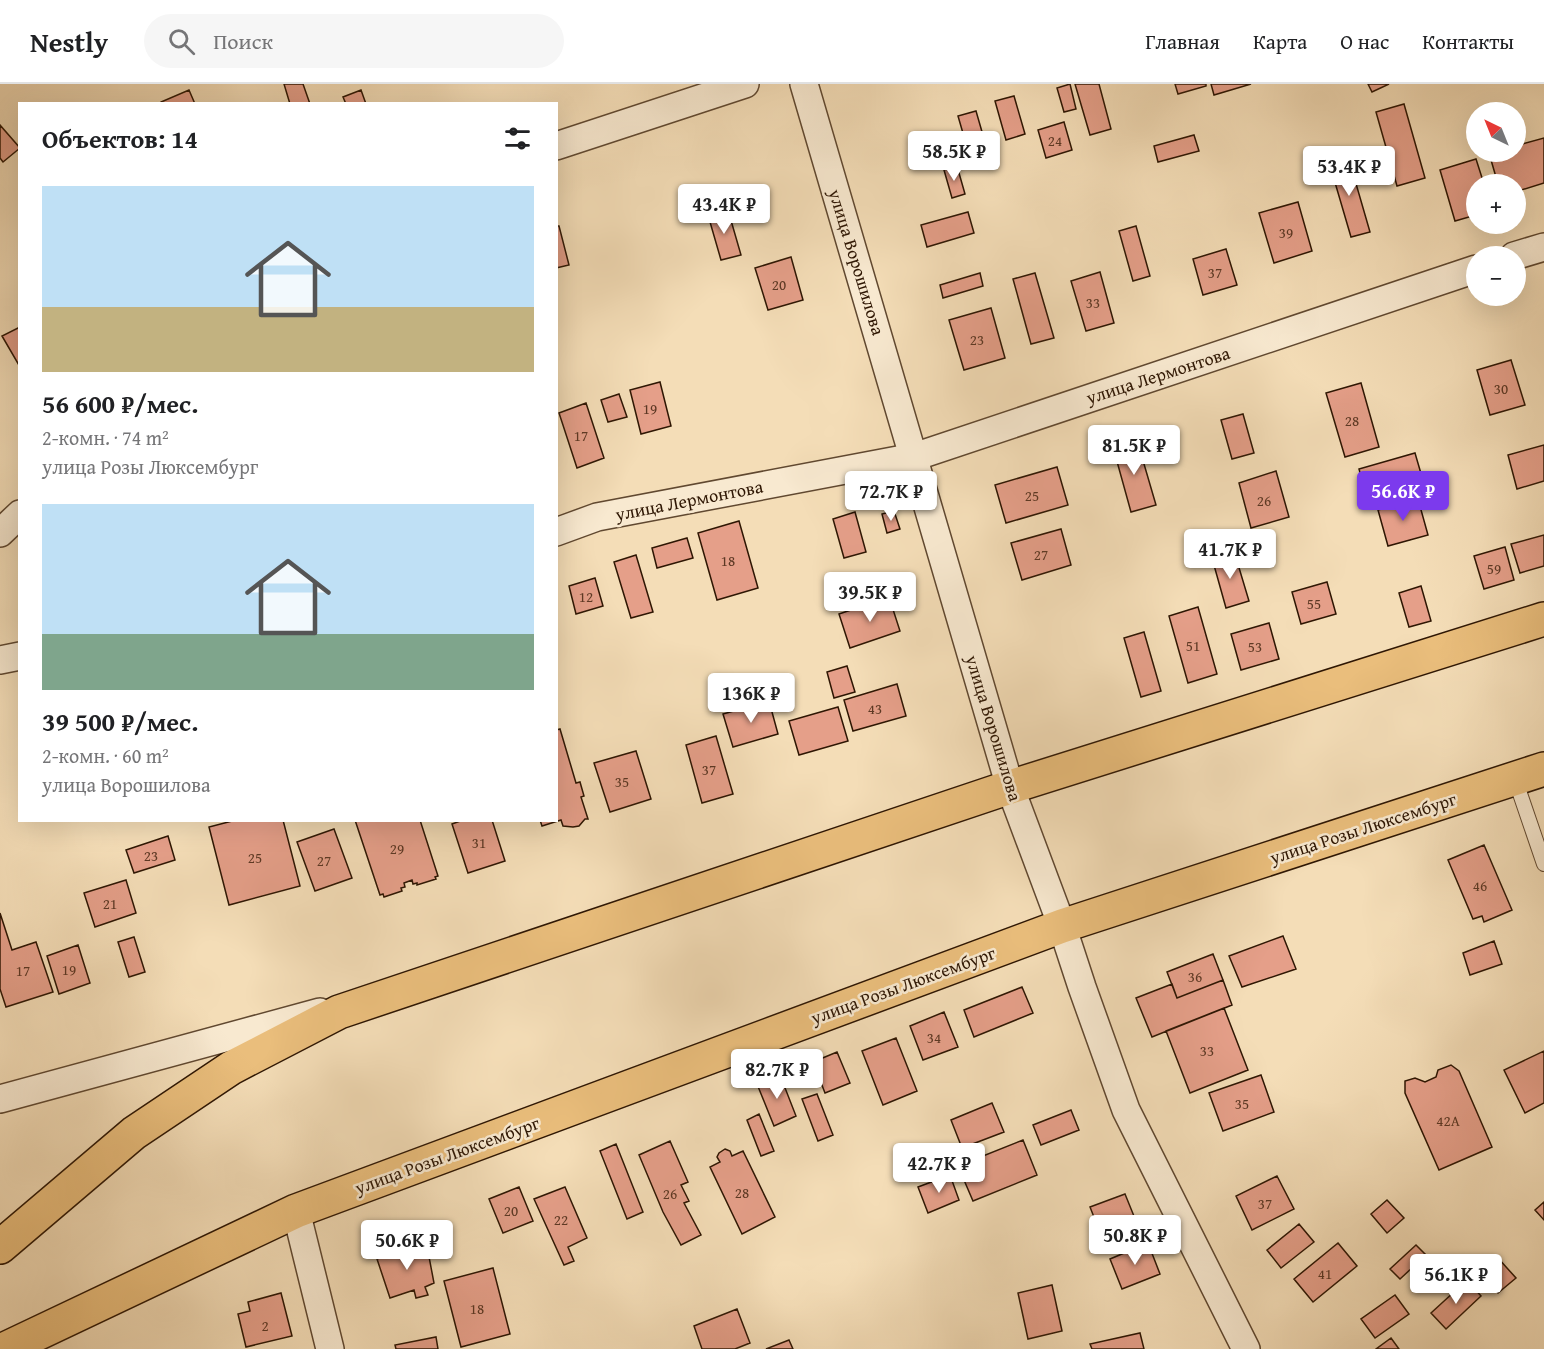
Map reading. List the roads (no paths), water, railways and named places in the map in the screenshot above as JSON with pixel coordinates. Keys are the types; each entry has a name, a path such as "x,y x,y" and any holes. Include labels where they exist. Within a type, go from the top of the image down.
{"main road":[{"path":"0,1247 134,1132 231,1068 339,1012 1010,787 1544,619"},
{"name":"улица Розы Люксембург","path":"4,1349 296,1211 1062,926 1529,774"}],"street":[{"path":"558,145 745,84"},
{"name":"улица Ворошилова","path":"804,84 1010,787 1062,926 1126,1110 1246,1349"},
{"path":"1526,252 1544,247"},
{"name":"улица Лермонтова","path":"558,531 597,517 914,457 1466,272"},
{"path":"0,533 18,516"},
{"path":"0,660 18,656"},
{"path":"0,1099 419,985"},
{"path":"296,1211 330,1349"}],"lane":[{"name":"улица Розы Люксембург","path":"1529,774 1544,864"}]}
